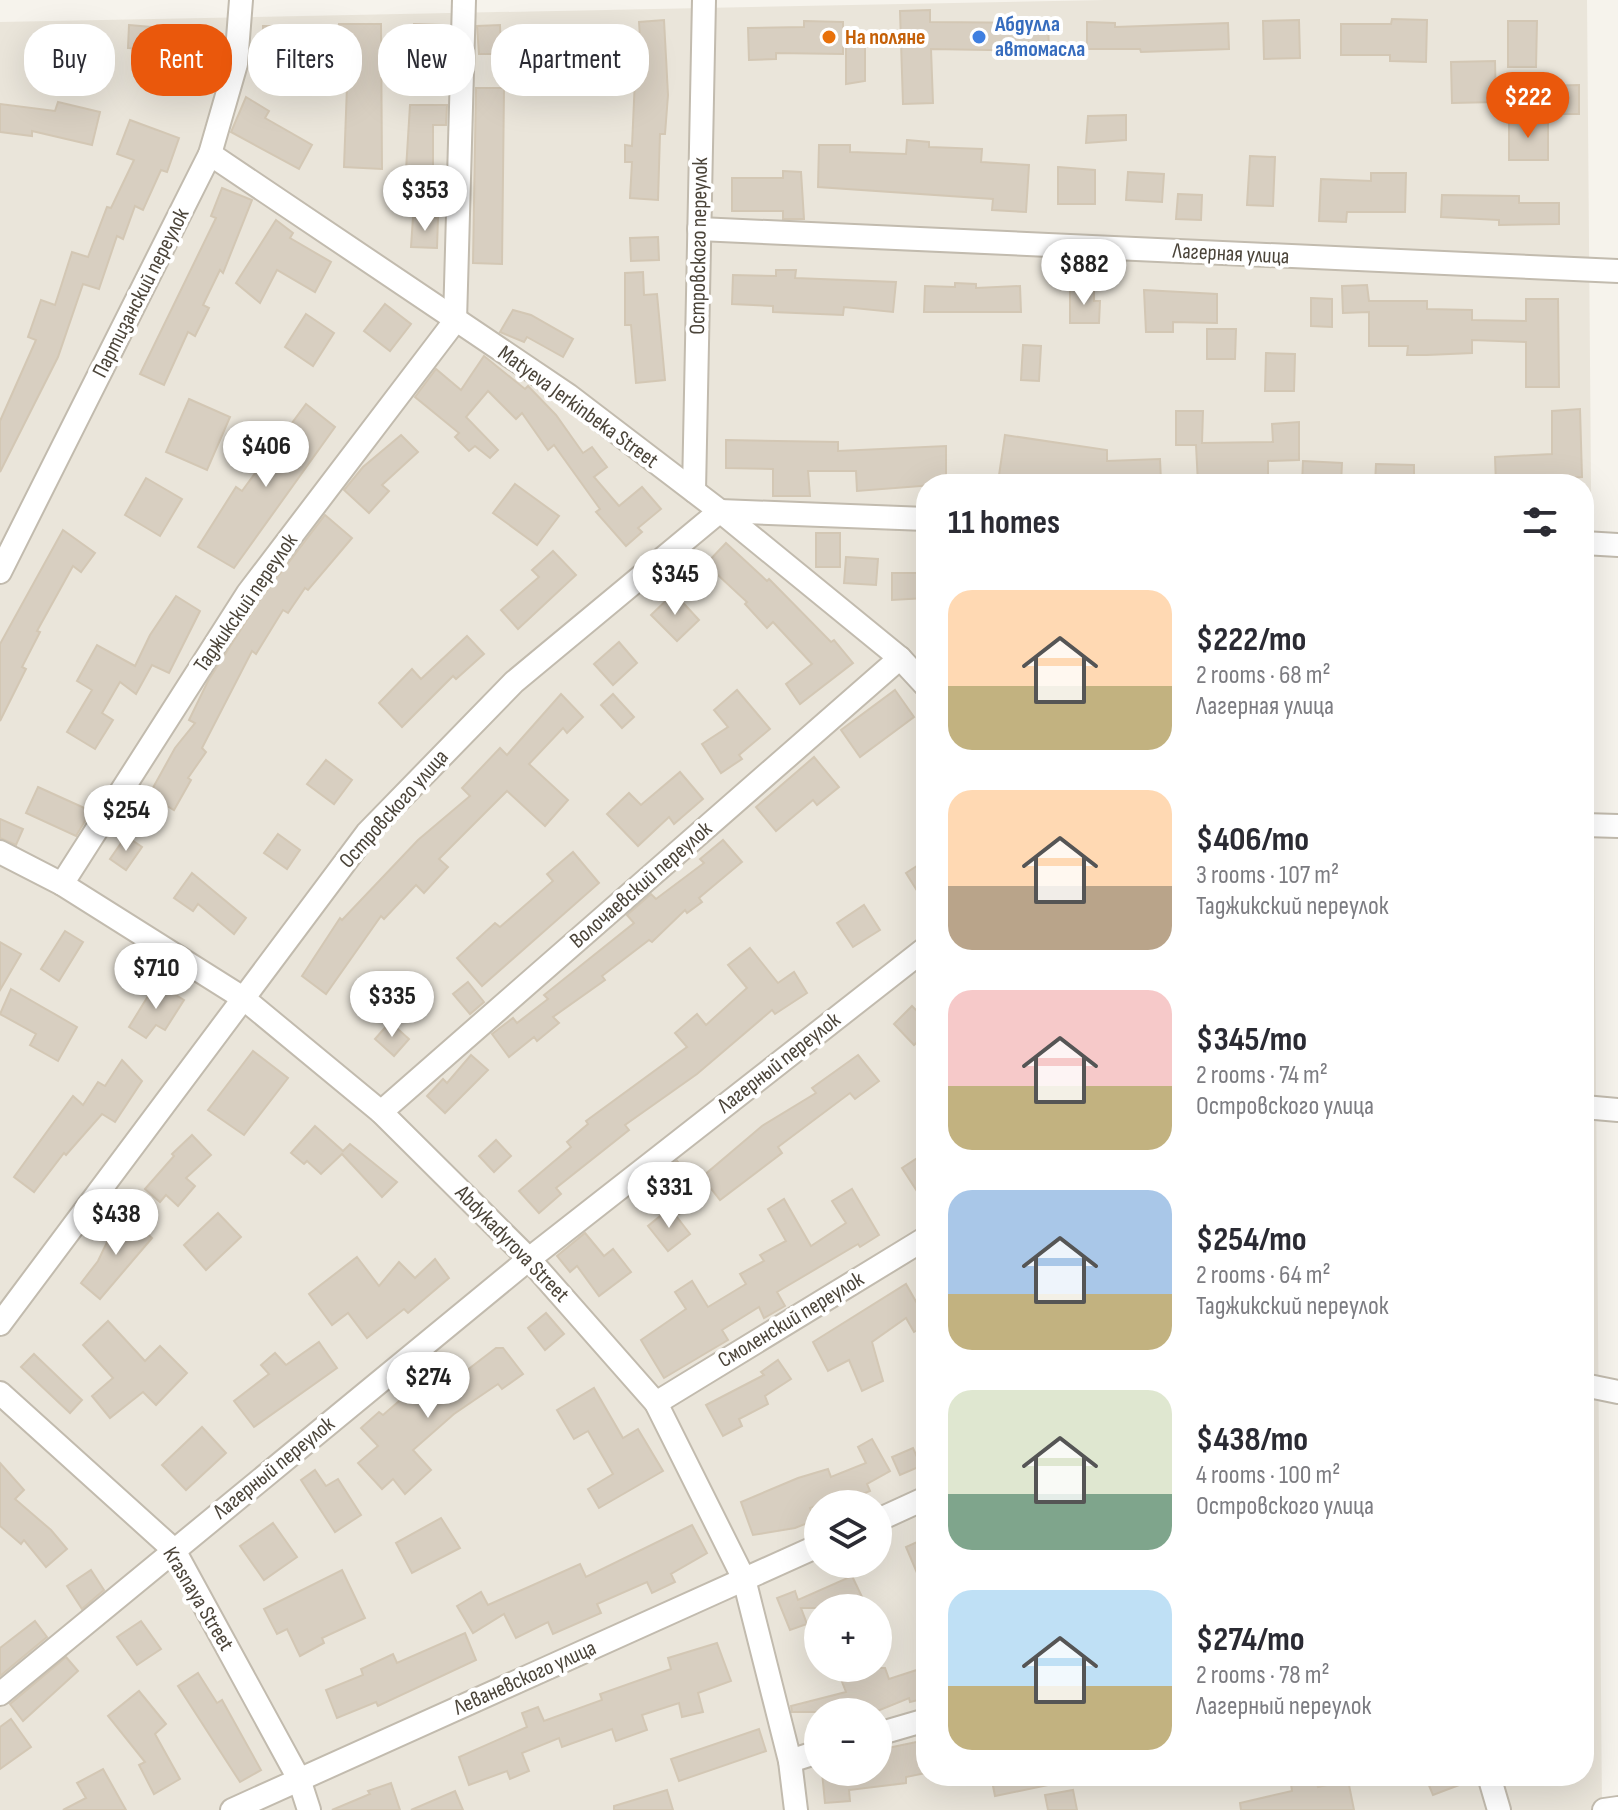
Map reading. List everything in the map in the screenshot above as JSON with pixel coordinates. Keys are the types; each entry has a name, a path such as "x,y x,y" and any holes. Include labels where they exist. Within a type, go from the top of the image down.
{"street":[{"name":"Партизанский переулок","path":"0,572 210,154 236,64 241,0"},
{"path":"455,321 464,0"},
{"name":"Островского переулок","path":"694,491 704,0"},
{"name":"Matyeva Jerkinbeka Street","path":"210,154 568,395 720,511 900,658 916,675"},
{"name":"Лагерная улица","path":"699,229 1618,271"},
{"name":"Таджикский переулок","path":"62,884 248,593 455,321"},
{"path":"720,511 916,519"},
{"name":"Островского улица","path":"0,1324 367,833 514,682 720,511"},
{"path":"1594,544 1618,545"},
{"name":"Волочаевский переулок","path":"381,1112 900,658"},
{"path":"1594,825 1618,826"},
{"name":"Abdykadyrova Street","path":"0,852 62,884 243,998 381,1112 529,1259 656,1403 744,1579 790,1761 796,1810"},
{"name":"Лагерный переулок","path":"0,1694 529,1259 916,956"},
{"path":"1594,1108 1618,1110"},
{"name":"Смоленский переулок","path":"656,1403 916,1244"},
{"path":"1594,1387 1618,1392"},
{"name":"Krasnaya Street","path":"0,1393 174,1550 299,1779 309,1810"},
{"path":"892,1514 916,1503"},
{"name":"Леваневского улица","path":"232,1810 804,1552"},
{"path":"892,1730 916,1723"},
{"path":"790,1761 804,1756"},
{"path":"1492,1786 1499,1810"},
{"path":"1604,1810 1618,1808"}],"shaded area":[{"path":"1105,0 1587,0 1591,474 916,474 916,1786 1594,1786 1594,845 1602,1810 0,1810 0,22"}],"building":[{"path":"930,10 930,22 1048,23 1049,51 931,49 933,103 903,104 900,11"},
{"path":"1392,19 1427,20 1426,62 1390,61 1390,55 1341,55 1341,24 1391,24"},
{"path":"664,20 668,95 665,134 660,134 658,200 630,198 632,162 625,162 625,145 632,146 634,96 649,96 649,24 639,22"},
{"path":"1299,20 1300,58 1264,59 1263,21"},
{"path":"804,21 843,22 843,54 776,53 776,59 749,60 748,28 804,27"},
{"path":"1508,21 1537,21 1536,67 1508,67"},
{"path":"1087,22 1115,23 1115,27 1228,23 1229,49 1141,52 1140,49 1087,49"},
{"path":"362,24 378,24 382,169 344,167 347,96 362,96"},
{"path":"129,25 131,48 128,48"},
{"path":"491,25 491,54 479,54 477,26"},
{"path":"865,39 865,81 846,84 846,40"},
{"path":"1495,61 1496,102 1452,103 1451,62"},
{"path":"1579,85 1579,114 1539,114 1538,86"},
{"path":"476,88 491,88 491,96 504,96 502,264 473,263"},
{"path":"246,97 269,111 265,118 312,145 299,169 231,132"},
{"path":"58,102 100,112 92,145 32,131 32,136 0,132 0,104 55,111"},
{"path":"410,105 447,105 446,125 433,125 433,169 406,170"},
{"path":"1126,115 1126,140 1086,143 1088,116"},
{"path":"130,120 179,138 167,172 161,170 143,210 135,206 123,239 117,236 99,289 83,284 58,357 0,472 0,421 36,340 28,337 41,300 55,305 72,252 88,257 107,207 111,208 134,160 117,154"},
{"path":"1509,120 1548,120 1548,160 1509,160"},
{"path":"907,140 929,142 929,147 982,149 981,162 1029,165 1026,212 992,210 993,199 818,187 819,145 850,145 850,152 906,154"},
{"path":"1250,156 1275,157 1273,206 1247,205"},
{"path":"1058,167 1095,170 1095,204 1058,204"},
{"path":"783,171 801,172 804,219 783,219 783,211 732,211 732,178 783,178"},
{"path":"1128,172 1164,174 1162,202 1126,200"},
{"path":"1371,173 1406,173 1405,212 1347,212 1346,222 1319,221 1321,179 1371,181"},
{"path":"222,188 252,200 223,273 220,270 203,305 209,308 195,336 188,332 164,385 140,374 216,218 211,216"},
{"path":"1178,194 1202,195 1201,220 1176,219"},
{"path":"1442,195 1519,196 1519,203 1559,203 1559,224 1499,225 1499,220 1441,217"},
{"path":"413,217 438,218 437,248 411,247"},
{"path":"276,220 293,233 290,238 331,262 315,292 277,270 260,303 236,283"},
{"path":"658,237 659,260 631,261 630,238"},
{"path":"776,270 796,270 795,278 896,282 893,312 844,307 843,315 773,312 773,306 732,304 733,275 776,276"},
{"path":"643,272 644,295 657,294 665,380 636,383 631,325 625,325 625,273"},
{"path":"955,283 976,284 976,288 1020,286 1021,312 924,312 925,286 955,287"},
{"path":"1367,285 1369,301 1427,301 1427,309 1472,310 1472,320 1526,321 1526,299 1558,299 1559,387 1526,387 1526,342 1472,340 1472,353 1427,355 1407,355 1408,346 1369,346 1369,312 1343,313 1342,286"},
{"path":"1070,290 1094,290 1094,301 1100,301 1099,323 1070,323"},
{"path":"1144,290 1217,294 1217,323 1173,322 1173,332 1146,332"},
{"path":"1311,298 1332,299 1332,327 1311,326"},
{"path":"385,304 411,324 390,351 364,331"},
{"path":"513,310 531,315 573,339 563,357 527,337 524,342 500,332"},
{"path":"306,314 334,333 313,366 285,347"},
{"path":"1207,329 1236,329 1235,359 1207,359"},
{"path":"1023,345 1041,346 1039,381 1021,380"},
{"path":"1266,353 1295,354 1294,391 1265,391"},
{"path":"484,356 525,389 528,386 556,415 583,453 592,447 607,467 594,477 619,506 642,487 661,509 638,528 642,532 626,546 596,512 600,509 554,445 548,450 522,413 516,419 488,391 466,417 498,450 490,458 475,446 469,451 455,437 459,433 415,397 436,369 461,390"},
{"path":"189,399 230,417 207,470 166,452"},
{"path":"306,404 335,427 234,568 198,547 236,487 242,491"},
{"path":"1580,409 1582,474 1496,474 1495,457 1552,454 1552,411"},
{"path":"1176,411 1203,411 1202,443 1273,442 1272,424 1299,422 1299,460 1268,461 1268,474 1197,474 1196,445 1176,445"},
{"path":"401,435 418,452 382,485 389,491 369,513 344,490 363,467"},
{"path":"1005,435 1107,450 1107,461 1160,459 1161,474 999,474"},
{"path":"726,440 838,442 838,451 946,446 946,474 916,474 916,486 857,491 856,471 808,471 810,496 773,496 773,469 726,468"},
{"path":"1303,461 1342,463 1341,474 1302,474"},
{"path":"1376,464 1414,465 1414,474 1376,474"},
{"path":"146,478 182,499 160,536 125,515"},
{"path":"515,484 559,516 537,545 493,513"},
{"path":"325,515 352,538 308,590 305,588 288,613 283,610 256,654 252,651 202,748 206,752 188,778 191,780 174,810 149,795 175,748 195,723 189,720 208,681 259,601"},
{"path":"63,530 95,553 81,572 73,566 37,631 40,632 22,667 26,669 0,721 0,644"},
{"path":"816,533 840,533 840,567 816,567"},
{"path":"726,543 767,581 769,579 831,642 834,640 853,663 800,704 786,684 812,664 773,622 767,628 745,604 747,602 706,564"},
{"path":"553,551 576,575 518,629 501,610 539,577 532,570"},
{"path":"846,557 878,559 876,585 844,583"},
{"path":"892,573 916,573 916,599 892,600"},
{"path":"674,593 699,620 677,641 651,615"},
{"path":"176,596 200,611 169,673 152,665 136,694 120,682 102,713 113,720 95,749 67,732 92,690 77,681 97,645 135,666 150,635"},
{"path":"467,636 484,654 456,679 453,676 402,727 379,703 412,669 421,679"},
{"path":"619,642 637,663 613,685 594,664"},
{"path":"737,690 770,729 739,755 742,759 721,773 702,744 728,727 714,710"},
{"path":"895,690 914,717 860,757 841,730"},
{"path":"561,694 583,717 567,733 563,728 529,764 568,800 545,826 507,791 439,859 448,867 424,893 416,885 384,919 381,916 326,994 302,976 340,918 342,920 418,840 470,796 462,788 500,748 507,755"},
{"path":"613,694 634,717 622,728 601,705"},
{"path":"814,757 839,787 817,805 813,800 776,831 756,807"},
{"path":"326,760 352,780 334,804 307,784"},
{"path":"680,772 703,799 674,824 669,817 638,846 607,814 629,793 641,805"},
{"path":"38,787 91,811 76,836 26,813"},
{"path":"0,819 23,829 16,845 0,838"},
{"path":"278,834 300,850 287,869 264,853"},
{"path":"126,836 142,847 126,870 110,859"},
{"path":"723,840 742,862 699,898 702,902 687,913 685,910 652,942 649,940 602,976 605,980 553,1017 559,1023 537,1041 534,1037 509,1057 492,1034 513,1018 517,1023 548,999 544,995 634,923 627,915 651,894 656,899 704,863 700,859"},
{"path":"573,852 599,883 482,986 457,958 495,923 500,927 553,881 547,874"},
{"path":"916,866 916,889 906,873"},
{"path":"192,873 246,918 234,934 198,904 193,911 174,898"},
{"path":"864,905 880,930 853,947 837,923"},
{"path":"65,931 83,942 59,981 41,969"},
{"path":"0,942 21,954 0,990"},
{"path":"750,948 778,983 794,972 807,993 775,1014 772,1010 697,1074 625,1125 629,1130 556,1188 561,1194 539,1213 519,1191 571,1147 567,1142 588,1124 586,1121 687,1047 675,1033 697,1014 706,1025 747,988 728,965"},
{"path":"468,982 484,1002 470,1014 453,994"},
{"path":"156,983 184,1000 165,1030 156,1025 146,1038 129,1027"},
{"path":"11,989 77,1027 58,1061 30,1045 36,1034 0,1014"},
{"path":"912,1006 916,1010 916,1043 914,1045 894,1024"},
{"path":"390,1022 409,1039 394,1056 375,1039"},
{"path":"253,1051 288,1078 244,1135 208,1110"},
{"path":"471,1055 488,1070 445,1113 427,1096 443,1079 447,1083"},
{"path":"858,1055 879,1081 855,1099 850,1093 778,1147 782,1153 720,1200 702,1177 762,1126 816,1093 812,1088"},
{"path":"122,1060 142,1081 115,1122 102,1114 66,1155 64,1153 34,1192 14,1177 73,1096 83,1105 98,1082 105,1086"},
{"path":"315,1126 343,1151 350,1144 397,1182 382,1197 342,1154 321,1174 307,1161 304,1164 291,1153"},
{"path":"192,1135 211,1155 186,1178 195,1186 178,1206 166,1195 160,1202 145,1189 174,1156 172,1154"},
{"path":"496,1140 511,1156 494,1172 479,1156"},
{"path":"916,1159 916,1190 902,1168"},
{"path":"677,1161 704,1194 679,1214 652,1180"},
{"path":"852,1189 879,1235 777,1292 785,1306 764,1318 759,1307 722,1330 728,1340 664,1378 641,1340 686,1309 675,1292 692,1281 708,1307 746,1284 740,1274 764,1261 760,1255 786,1241 768,1209 784,1199 811,1246 846,1223 832,1201"},
{"path":"670,1208 690,1234 668,1251 648,1226"},
{"path":"218,1213 241,1237 206,1270 184,1245"},
{"path":"128,1216 152,1238 100,1299 81,1283 98,1261 109,1238"},
{"path":"585,1233 604,1256 613,1249 631,1272 599,1296 577,1266 570,1272 557,1256"},
{"path":"357,1257 379,1286 399,1262 415,1278 435,1259 449,1278 408,1313 404,1309 367,1338 348,1313 332,1325 309,1294"},
{"path":"906,1284 916,1302 916,1331 906,1318 872,1342 883,1381 862,1391 849,1360 828,1371 813,1342"},
{"path":"546,1313 564,1334 545,1350 528,1328"},
{"path":"108,1321 145,1361 160,1346 187,1373 156,1405 143,1392 110,1418 92,1396 113,1378 83,1345"},
{"path":"319,1342 337,1368 254,1427 234,1401 269,1374 261,1365 275,1353 286,1365"},
{"path":"496,1348 503,1348 523,1374 502,1389 498,1384 454,1414 413,1450 431,1470 405,1494 393,1479 382,1489 358,1463 378,1446 361,1428 379,1412 383,1415 420,1383 432,1397"},
{"path":"34,1354 82,1400 70,1413 21,1367"},
{"path":"778,1360 791,1379 765,1396 768,1404 739,1419 742,1426 723,1436 706,1405 764,1375 761,1372"},
{"path":"594,1388 623,1438 638,1429 663,1471 599,1508 588,1489 613,1474 588,1431 574,1439 557,1410"},
{"path":"202,1427 226,1453 186,1490 162,1465"},
{"path":"872,1439 890,1471 867,1484 870,1490 804,1490 804,1524 753,1535 741,1502 798,1478 828,1469 831,1477 866,1463 858,1447"},
{"path":"913,1448 916,1468 900,1475 892,1457"},
{"path":"0,1463 24,1490 15,1499 51,1530 67,1549 46,1567 24,1540 21,1544 0,1526"},
{"path":"315,1470 326,1486 338,1479 361,1515 335,1532 301,1480"},
{"path":"441,1518 460,1548 412,1573 396,1543"},
{"path":"273,1523 297,1557 264,1580 240,1546"},
{"path":"692,1525 707,1553 671,1574 675,1582 652,1593 647,1582 597,1604 601,1613 553,1634 548,1622 516,1638 504,1614 473,1633 457,1606 481,1592 488,1605 580,1564 586,1577"},
{"path":"916,1542 916,1570 906,1547"},
{"path":"91,1570 104,1590 82,1609 67,1586"},
{"path":"342,1570 365,1618 322,1638 324,1643 300,1656 287,1629 277,1634 264,1609"},
{"path":"853,1578 861,1594 812,1594"},
{"path":"795,1591 798,1600 804,1597 804,1608 801,1608 804,1625 790,1630 777,1598"},
{"path":"35,1621 47,1637 0,1676 0,1648"},
{"path":"141,1621 161,1649 137,1665 117,1637"},
{"path":"465,1633 476,1660 378,1706 376,1702 337,1718 326,1690 363,1675 361,1669 393,1654 397,1663"},
{"path":"717,1643 731,1681 698,1693 703,1712 682,1717 679,1703 642,1715 647,1730 616,1741 612,1729 562,1747 559,1738 522,1753 529,1771 510,1779 507,1771 469,1785 459,1757 527,1727 522,1713 538,1707 544,1721 602,1700 600,1694 671,1669 668,1658"},
{"path":"66,1657 78,1671 23,1721 10,1704"},
{"path":"916,1670 916,1700 910,1702 909,1698 892,1705 892,1698 822,1698 846,1692 842,1682 892,1682 892,1678"},
{"path":"198,1673 217,1703 222,1700 261,1770 240,1782 178,1686"},
{"path":"139,1691 166,1724 155,1734 180,1779 154,1794 139,1765 145,1762 108,1716"},
{"path":"804,1703 804,1712 792,1712 791,1706"},
{"path":"11,1719 31,1747 0,1769 0,1727"},
{"path":"759,1729 766,1751 679,1781 671,1759"},
{"path":"916,1742 916,1775 906,1777 906,1783 892,1785 892,1747"},
{"path":"103,1769 126,1810 63,1810 86,1798 77,1783"},
{"path":"391,1783 400,1810 332,1810 370,1794 368,1791"},
{"path":"823,1786 882,1786 849,1790 850,1801 825,1803"},
{"path":"993,1786 1043,1786 995,1796"},
{"path":"1291,1786 1349,1786 1354,1810 1241,1810 1240,1803 1292,1791"},
{"path":"1429,1786 1457,1786 1433,1795"},
{"path":"667,1790 673,1810 614,1810 614,1806"},
{"path":"1073,1790 1077,1810 1048,1810 1045,1795"},
{"path":"455,1791 463,1810 411,1810"}],"place":[{"name":"На поляне","path":"829,37"},
{"name":"Абдулла автомасла","path":"979,37"}]}
